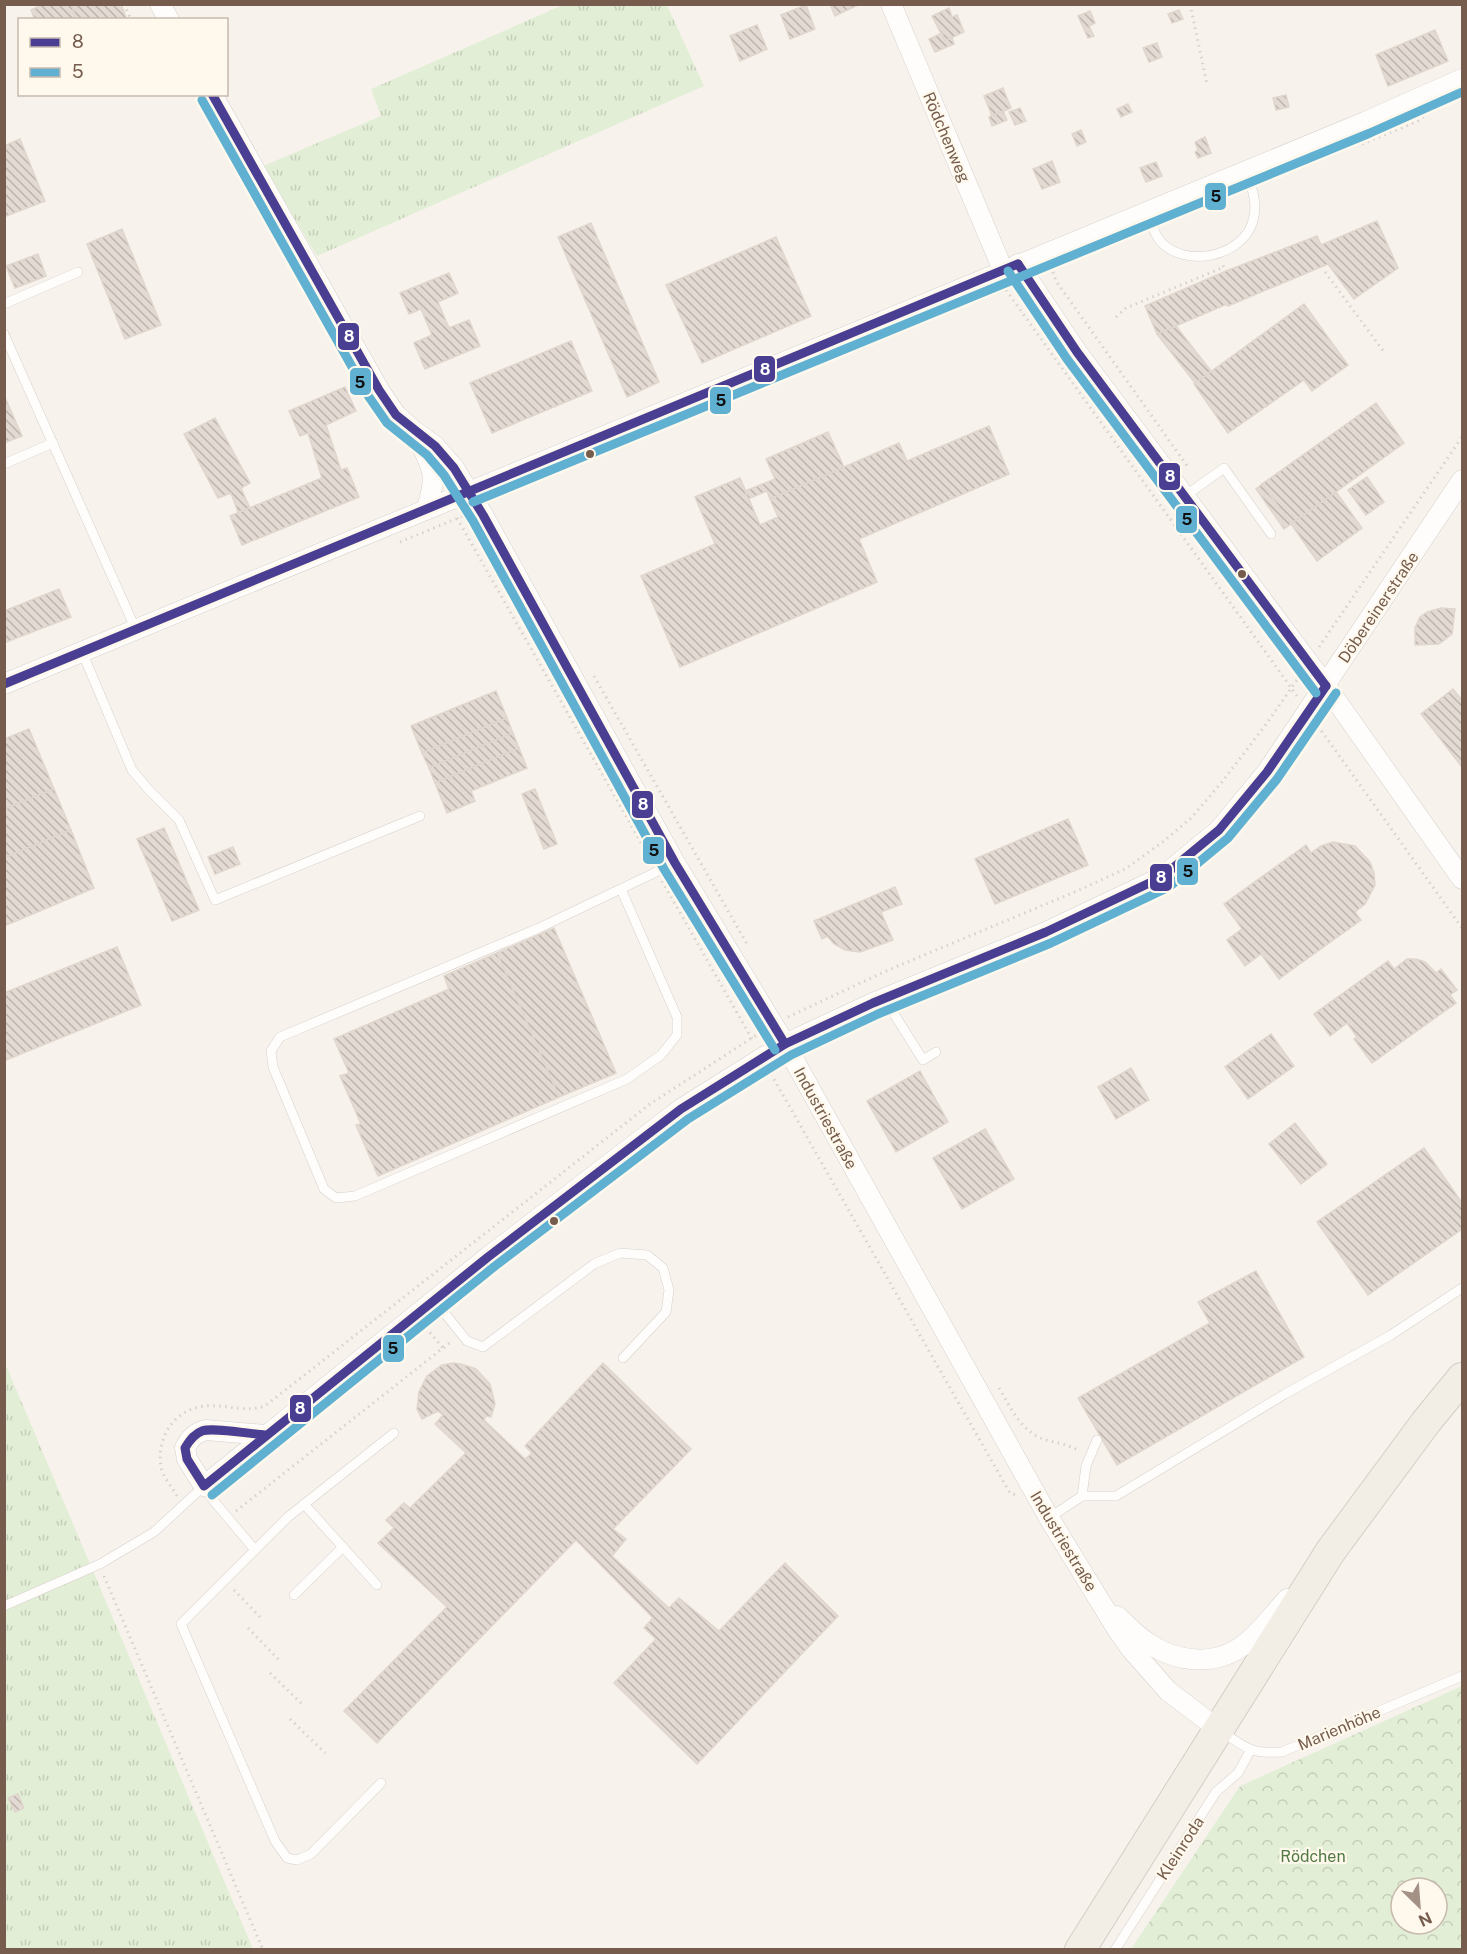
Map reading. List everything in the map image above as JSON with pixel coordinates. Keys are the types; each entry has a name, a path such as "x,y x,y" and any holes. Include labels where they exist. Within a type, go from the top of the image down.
{"main road":[{"path":"1080,1950 1330,1552 1426,1422 1462,1378"}],"street":[{"path":"160,4 168,18"},
{"name":"Rödchenweg","path":"891,4 1011,267 1077,351 1326,686 1462,879"},
{"path":"4,684 1365,122 1462,79"},
{"name":"Industriestraße","path":"213,96 379,390 396,415 442,453 454,468 675,863 792,1041 1049,1518 1116,1629 1149,1672 1190,1709 1218,1729"},
{"name":"Industriestraße","path":"414,431 430,461 434,485 428,508"},
{"name":"Döbereinerstraße","path":"204,1486 415,1315 681,1109 792,1041 884,998 1046,932 1162,877 1219,830 1268,772 1462,480"},
{"path":"204,1486 187,1459 185,1448 191,1438 206,1430 265,1435"},
{"path":"1099,1600 1147,1643 1178,1658 1208,1659 1225,1655 1245,1644 1262,1629 1330,1552"}],"lane":[{"path":"1146,212 1161,241 1173,251 1195,256 1218,254 1241,240 1253,223 1256,201 1245,170"},
{"path":"4,304 78,272"},
{"path":"4,334 136,630"},
{"path":"4,464 53,443"},
{"path":"1185,496 1224,468 1271,534"},
{"path":"82,652 132,770 179,820 215,900 420,816"},
{"path":"621,889 677,1017 678,1035 661,1056 627,1080 355,1196 336,1198 324,1189 273,1067 272,1051 280,1037 539,928 675,863"},
{"path":"884,998 923,1060 936,1052"},
{"path":"434,1300 467,1341 483,1347 594,1264 620,1253 647,1255 663,1268 669,1290 666,1312 623,1358"},
{"path":"1049,1518 1082,1496 1116,1496 1285,1394 1391,1335 1462,1288"},
{"path":"381,1783 311,1854 297,1860 287,1858 275,1842 181,1624 288,1517 394,1433"},
{"path":"1082,1496 1086,1466 1097,1440"},
{"path":"4,1606 100,1564 154,1532 204,1486 227,1518 255,1550"},
{"path":"304,1504 377,1585"},
{"path":"294,1595 343,1547"},
{"name":"Marienhöhe","path":"1251,1751 1261,1754 1282,1752 1462,1676"},
{"path":"1218,1729 1251,1751"},
{"name":"Kleinroda","path":"1115,1950 1216,1792 1238,1773 1251,1751"}],"path":[{"path":"1190,4 1207,84"},
{"path":"1116,317 1126,308 1224,267 1218,254"},
{"path":"1325,272 1384,352"},
{"path":"1006,290 1462,928"},
{"path":"448,500 1010,1493 1020,1496"},
{"path":"594,676 751,950"},
{"path":"783,1008 792,1041"},
{"path":"415,1315 443,1348"},
{"path":"227,1518 461,1334"},
{"path":"996,1383 1017,1418 1029,1431 1041,1438 1073,1448 1090,1458"},
{"path":"100,1564 263,1950"},
{"path":"225,1580 260,1617"},
{"path":"248,1628 281,1662"},
{"path":"270,1673 303,1706"},
{"path":"290,1719 325,1752"}],"green space":[{"path":"563,5 667,5 704,86 317,256 263,166 381,116 371,89"},
{"path":"5,1363 253,1949 5,1949"},
{"name":"Rödchen","path":"1462,1686 1462,1949 1131,1949 1240,1786"}],"building":[{"path":"44,4 71,4 76,18 34,18 31,10"},
{"path":"71,4 121,4 126,18 76,18"},
{"path":"830,4 858,4 858,5 835,16"},
{"path":"806,5 815,29 790,39 781,15"},
{"path":"949,8 952,17 957,15 964,32 945,41 932,16"},
{"path":"1179,10 1183,19 1172,23 1168,14"},
{"path":"1090,11 1095,23 1089,26 1094,36 1088,38 1078,16"},
{"path":"757,25 767,49 740,61 730,36"},
{"path":"1435,30 1448,61 1388,86 1376,55"},
{"path":"942,33 945,41 952,38 954,44 935,52 929,39"},
{"path":"1157,43 1162,57 1149,62 1143,48"},
{"path":"1003,88 1011,108 992,116 984,96"},
{"path":"1286,95 1289,107 1276,110 1273,98"},
{"path":"1128,104 1132,112 1121,117 1117,109"},
{"path":"1020,108 1026,121 1015,125 1009,112"},
{"path":"1003,111 1007,120 992,126 989,117"},
{"path":"1081,130 1086,142 1077,146 1072,134"},
{"path":"1205,137 1211,153 1198,158 1195,152 1198,150 1195,142"},
{"path":"20,139 45,201 4,217 4,146"},
{"path":"1052,161 1060,182 1042,189 1033,169"},
{"path":"1156,162 1162,176 1146,182 1140,168"},
{"path":"1377,221 1398,268 1354,299 1328,264 1157,334 1145,306 1226,271 1317,236 1321,245"},
{"path":"591,223 659,382 627,397 558,237"},
{"path":"122,229 161,325 125,339 87,244"},
{"path":"776,237 811,316 702,363 666,285"},
{"path":"38,254 46,276 15,288 6,266"},
{"path":"449,273 458,293 438,302 449,328 469,320 480,346 425,369 414,343 432,335 421,309 409,314 400,293"},
{"path":"1304,304 1348,365 1312,391 1304,380 1228,433 1194,384"},
{"path":"1176,326 1211,371 1195,383 1157,334"},
{"path":"571,341 592,391 492,433 470,383"},
{"path":"345,387 356,411 326,425 341,470 347,468 359,497 242,545 230,516 322,478 308,433 300,436 289,411"},
{"path":"4,395 22,436 4,443"},
{"path":"1376,403 1404,443 1291,524 1262,484"},
{"path":"215,418 250,483 241,488 250,508 238,512 231,493 218,498 184,434"},
{"path":"989,426 1009,474 859,539 877,582 680,667 641,576 715,544 695,497 740,478 760,525 778,517 770,499 899,443 907,461"},
{"path":"828,432 844,467 770,499 767,491 748,499 745,491 775,479 766,459"},
{"path":"1367,477 1384,502 1366,515 1348,490"},
{"path":"1262,484 1291,524 1284,529 1256,489"},
{"path":"1336,492 1362,528 1317,561 1291,524"},
{"path":"59,589 71,617 4,643 4,611"},
{"path":"1441,608 1455,609 1452,634 1439,644 1415,645 1415,628 1420,617 1427,612"},
{"path":"1453,689 1462,700 1462,767 1421,714"},
{"path":"496,691 507,718 422,753 411,726"},
{"path":"507,718 513,733 429,768 422,753"},
{"path":"29,729 54,789 4,809 4,739"},
{"path":"513,733 519,748 435,783 429,768"},
{"path":"519,748 527,768 471,791 475,801 447,813 435,783"},
{"path":"54,789 71,830 4,858 4,809"},
{"path":"535,789 557,844 544,849 522,794"},
{"path":"1068,819 1088,865 995,904 975,859"},
{"path":"164,828 199,910 172,921 137,839"},
{"path":"71,830 94,888 4,926 4,858"},
{"path":"1333,842 1355,846 1370,862 1374,873 1375,885 1365,904 1355,912 1361,920 1279,979 1261,954 1245,966 1227,940 1242,929 1224,904 1306,845 1311,853"},
{"path":"233,847 240,864 215,874 208,857"},
{"path":"895,887 902,904 881,912 893,940 860,952 845,950 834,944 827,936 822,939 814,921"},
{"path":"554,928 616,1073 559,1097 497,953"},
{"path":"117,947 141,1005 4,1061 4,993"},
{"path":"497,953 559,1097 378,1176 356,1125 361,1124 340,1076 349,1073 334,1039 449,989 444,976"},
{"path":"1407,959 1425,962 1436,973 1441,969 1457,990 1450,995 1456,1003 1372,1063 1354,1039 1357,1037 1347,1023 1330,1036 1314,1014 1388,961 1394,969"},
{"path":"1271,1034 1294,1066 1248,1099 1225,1067"},
{"path":"1131,1068 1149,1100 1116,1119 1098,1087"},
{"path":"920,1071 948,1122 896,1152 867,1101"},
{"path":"1295,1123 1327,1164 1301,1184 1269,1144"},
{"path":"985,1129 1014,1179 962,1209 933,1158"},
{"path":"1424,1148 1462,1203 1462,1229 1368,1295 1317,1222"},
{"path":"1256,1271 1304,1357 1117,1465 1078,1398 1210,1323 1198,1302"},
{"path":"453,1363 476,1369 490,1384 495,1404 491,1417 486,1416 484,1420 525,1459 532,1453 525,1446 603,1363 691,1449 613,1529 626,1539 612,1556 669,1608 679,1598 719,1631 785,1563 838,1616 697,1764 614,1683 656,1639 644,1628 653,1618 576,1540 377,1743 344,1711 447,1607 378,1543 394,1528 386,1520 404,1503 410,1508 466,1453 435,1424 443,1415 438,1411 422,1419 417,1409 419,1392 427,1376 442,1365"},
{"path":"18,1794 24,1808 15,1812 8,1798"}],"transit line":[{"name":"5","path":"473,502 1370,133 1462,92"},
{"name":"8","path":"213,96 379,390 396,415 435,446 454,468 483,515 675,863 785,1044"},
{"name":"5","path":"202,100 369,397 387,423 427,455 444,475 473,521 664,869 775,1050"},
{"name":"8","path":"1018,264 1077,352 1326,686"},
{"name":"8","path":"4,684 1018,264"},
{"name":"5","path":"1008,271 1067,359 1316,693"},
{"name":"8","path":"265,1435 223,1430 202,1431 192,1438 185,1448 187,1459 204,1486 488,1257 681,1109 785,1044 873,1003 1046,932 1162,877 1219,830 1267,772 1326,686"},
{"name":"5","path":"212,1495 495,1266 688,1119 791,1055 878,1014 1051,943 1169,887 1228,838 1277,779 1336,693"}]}
